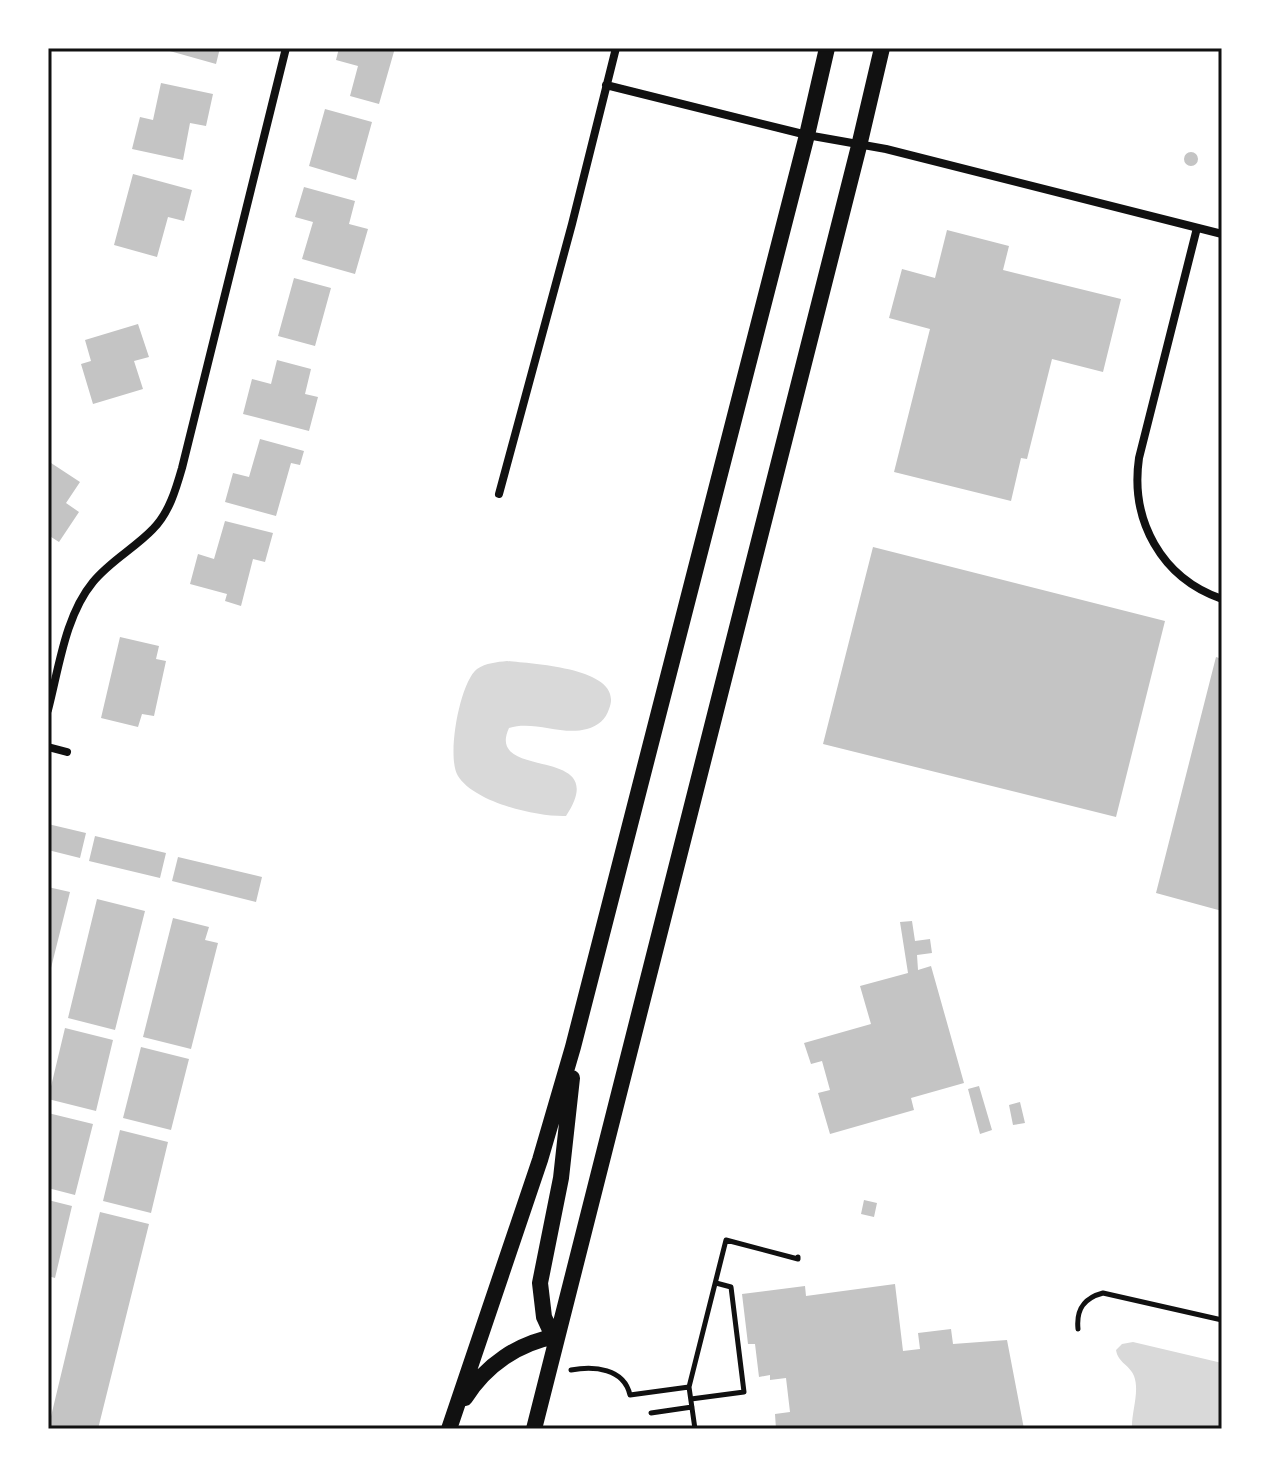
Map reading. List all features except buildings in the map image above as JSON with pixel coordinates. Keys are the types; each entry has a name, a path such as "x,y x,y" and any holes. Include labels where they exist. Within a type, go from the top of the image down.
{"main road":[{"path":"452,1423 540,1160 573,1047 827,48"},
{"path":"534,1429 882,48"},
{"path":"557,1336 544,1317 540,1283 569,1120 573,1047"},
{"path":"452,1423 467,1394 490,1367 517,1349 557,1336"}],"street":[{"path":"48,710 67,638 82,597 94,581 154,529 174,496 286,48"},
{"path":"499,494 616,48"},
{"path":"606,85 807,135 886,149 1222,234"},
{"path":"1197,228 1139,458 1136,488 1142,520 1161,555 1189,583 1222,599"},
{"path":"48,747 67,752"}],"path":[{"path":"695,1429 689,1387 726,1240 798,1257"},
{"path":"691,1399 744,1392 731,1287 716,1283"},
{"path":"1078,1329 1077,1317 1081,1306 1103,1293 1119,1294 1222,1320"},
{"path":"571,1370 593,1368 618,1375 628,1386 630,1395 689,1387"},
{"path":"651,1413 692,1407"}],"shaded area":[{"path":"507,661 574,671 604,685 611,695 606,716 587,729 509,728 506,744 514,754 562,770 574,779 576,793 566,816 539,814 507,806 477,793 458,776 454,737 465,689 477,669"},
{"path":"1133,1342 1222,1363 1222,1429 1132,1429 1136,1382 1116,1350 1122,1344"}]}
